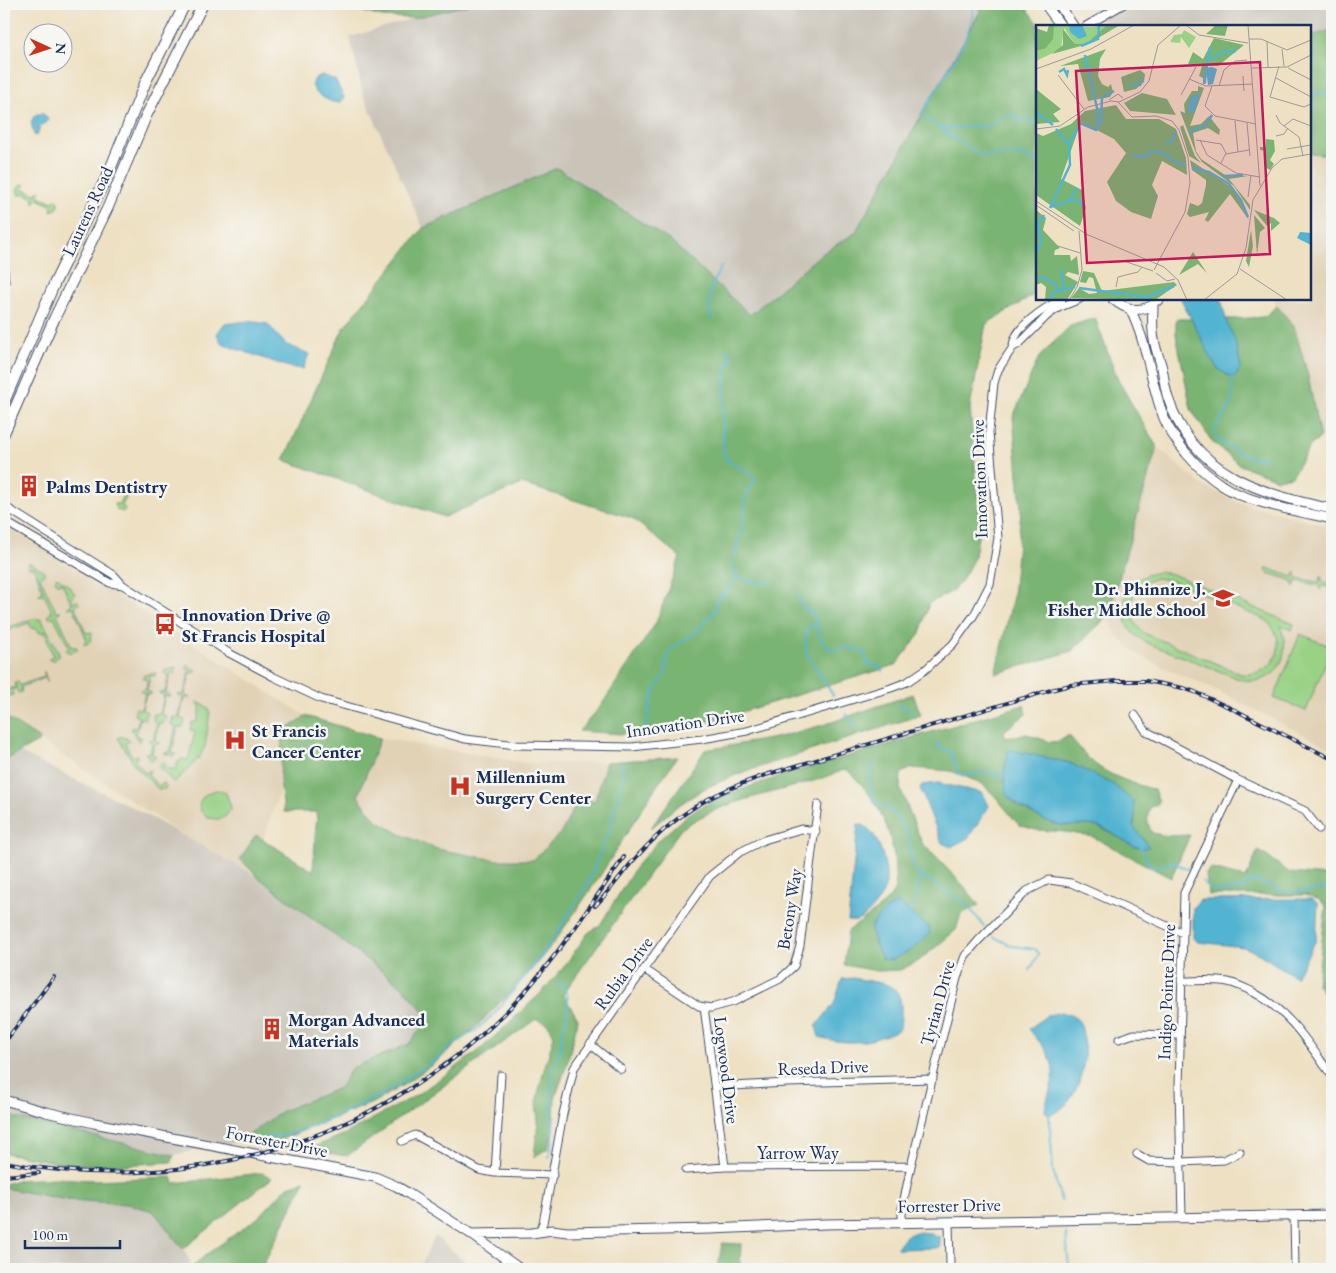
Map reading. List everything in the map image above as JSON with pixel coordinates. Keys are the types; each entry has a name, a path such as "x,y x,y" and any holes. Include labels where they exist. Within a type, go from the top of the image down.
{"main road":[{"name":"Laurens Road","path":"4,402 42,312 115,158 146,81 185,4"},
{"name":"Laurens Road","path":"4,433 55,317 127,164 146,116 203,4"},
{"path":"115,158 127,164"},
{"path":"42,312 55,317"}],"street":[{"path":"1045,4 1059,25"},
{"path":"1059,4 1072,25"},
{"path":"1088,25 1124,4"},
{"path":"4,271 4,284"},
{"name":"Innovation Drive","path":"4,506 114,576 123,585 228,653 322,699 465,739 517,746 632,747 702,739 747,731 882,692 907,682 926,669 953,644 974,615 990,584 998,538 989,432 994,383 998,370 1012,347 1013,339 1022,328 1046,307 1060,300"},
{"name":"Innovation Drive","path":"1012,347 1019,344 1047,316 1058,308 1078,300"},
{"path":"1114,300 1120,305 1138,310 1157,301"},
{"path":"1157,301 1153,332 1168,398 1180,425 1197,450 1215,466 1248,485 1291,499 1332,509"},
{"path":"1130,309 1144,342 1164,418 1182,448 1198,466 1224,487 1242,496 1332,519"},
{"name":"Innovation Drive","path":"4,521 110,583 123,585"},
{"path":"1135,715 1146,731 1238,780 1305,811 1319,829"},
{"name":"Indigo Pointe Drive","path":"1182,1218 1179,1087 1184,893 1238,780"},
{"name":"Betony Way","path":"704,1007 711,1008 733,1002 780,979 794,966 800,946 818,804"},
{"name":"Rubia Drive","path":"535,1232 543,1222 563,1114 574,1068 590,1044 710,876 740,852 764,840 801,829 816,831"},
{"name":"Tyrian Drive","path":"902,1222 902,1209 911,1166 957,978 966,956 978,941 1027,891 1050,880 1071,883 1182,933"},
{"path":"644,969 699,1006 704,1007"},
{"path":"1181,981 1226,981 1257,994 1280,1010 1292,1022 1332,1076"},
{"name":"Logwood Drive","path":"704,1007 725,1167"},
{"path":"1119,1039 1134,1034 1180,1036"},
{"path":"590,1044 621,1069"},
{"path":"495,1173 501,1075"},
{"name":"Reseda Drive","path":"715,1087 933,1079"},
{"name":"Forrester Drive","path":"4,1100 94,1123 375,1177 396,1186 471,1234 552,1230 567,1232"},
{"path":"402,1141 415,1135 479,1170 495,1173 552,1175"},
{"path":"1137,1154 1149,1160 1181,1162 1224,1160 1240,1152"},
{"name":"Yarrow Way","path":"686,1170 725,1167 911,1166"},
{"name":"Rubia Drive","path":"546,1207 552,1230"},
{"name":"Forrester Drive","path":"535,1232 539,1235 567,1232 902,1222 1332,1215"},
{"path":"1294,1216 1295,1269"},
{"path":"949,1222 950,1264"},
{"path":"471,1234 520,1269"}],"shaded area":[{"path":"471,4 971,4 982,9 855,233 820,255 749,315 669,240 557,168 423,228 363,94 350,37"},
{"path":"1095,4 1332,4 1332,30 1311,36 1311,25 1105,25"},
{"path":"1311,153 1332,155 1332,434 1320,438 1308,377 1294,326 1273,300 1311,300"},
{"name":"Dr. Phinnize J. Fisher Middle School","path":"1157,447 1202,485 1237,502 1332,527 1332,749 1210,687 1166,669 1136,653 1116,635 1108,616"},
{"path":"4,524 306,716 249,879 4,716"},
{"path":"380,738 525,763 606,762 595,801 578,801 561,833 533,860 496,860 437,849 400,834 375,819 358,796"},
{"path":"4,745 130,806 258,877 404,988 429,1018 409,1044 352,1068 339,1088 282,1111 241,1141 174,1155 4,1115"},
{"path":"4,1188 68,1200 128,1204 153,1211 183,1249 191,1263 183,1269 4,1269"},
{"path":"435,1236 474,1269 419,1269"}],"green space":[{"path":"336,4 471,4 414,18 382,17"},
{"path":"971,4 1024,4 1039,25 1036,25 1036,294 986,324 970,407 980,525 975,556 961,582 951,592 929,603 920,634 896,665 694,725 621,734 579,731 600,707 656,623 680,557 632,518 522,484 444,517 284,460 343,329 423,228 557,168 669,240 750,315 820,255 855,233 981,10"},
{"path":"1332,30 1332,155 1311,153 1311,36"},
{"path":"24,184 24,189 36,194 40,190 39,196 53,202 57,199 59,203 57,209 51,211 52,206 38,199 34,203 34,198 23,193 19,196 17,189 20,185"},
{"path":"1277,306 1294,326 1308,376 1320,438 1310,446 1292,476 1277,479 1240,465 1212,442 1191,409 1176,334 1176,319 1264,317"},
{"path":"1095,318 1118,380 1157,447 1108,616 1072,651 995,674 1013,597 1021,510 1013,417 1039,357 1070,326"},
{"path":"128,483 136,489 130,490 122,506 126,509 123,512 116,509 114,504 119,504 126,488 123,485"},
{"path":"28,562 44,572 40,577 56,611 61,611 57,614 72,647 77,647 77,650 72,653 66,651 69,647 54,617 49,618 48,615 52,612 44,594 38,595 43,591 34,567 28,567"},
{"path":"1267,568 1293,577 1296,572 1296,578 1319,582 1322,577 1322,582 1332,585 1332,588 1322,586 1320,590 1319,585 1296,581 1295,586 1293,586 1293,581 1268,573 1266,571"},
{"path":"1154,573 1172,574 1294,624 1292,630 1280,626 1283,633 1284,649 1283,657 1276,670 1260,680 1239,679 1153,646 1136,636 1128,627 1125,618 1125,599 1129,589 1136,581","holes":["1156,578 1170,580 1266,620 1273,629 1277,639 1276,657 1263,670 1241,674 1144,633 1137,626 1131,610 1135,594 1140,587"]},
{"path":"57,577 69,586 75,594 71,598 73,602 78,601 79,604 75,607 86,633 92,633 91,640 86,645 83,643 87,640 73,607 67,608 72,604 62,583 57,584 55,579"},
{"path":"35,618 42,620 59,653 55,660 49,660 53,656 45,632 40,633 37,629 31,628 29,623 4,632 4,629"},
{"path":"1300,634 1332,647 1306,711 1274,698"},
{"path":"188,665 197,671 195,673 191,672 185,695 190,698 184,698 180,718 185,720 183,727 178,727 172,752 176,754 173,756 164,753 170,752 176,727 171,724 173,717 178,718 183,698 178,695 184,694 190,669 185,668"},
{"path":"176,668 176,673 171,673 166,693 171,696 165,696 161,714 166,716 164,723 159,723 155,740 160,743 154,744 152,754 156,756 152,761 145,753 150,753 152,743 148,740 153,740 157,723 153,720 154,714 160,713 164,696 159,693 165,692 169,675 164,674 164,671"},
{"path":"44,671 48,683 45,678 21,687 22,692 18,693 16,688 12,690 13,695 11,696 4,693 4,685 6,690 16,687 15,682 17,680 20,685 44,677"},
{"path":"156,673 155,676 150,676 147,691 152,693 150,695 146,694 142,709 147,712 145,719 140,718 136,736 141,738 139,742 131,729 132,727 136,728 139,718 134,715 136,708 141,709 145,694 140,691 145,690 148,681 143,678 144,675"},
{"path":"913,694 921,715 741,773 705,788 676,807 651,828 705,750 775,738 826,724"},
{"path":"198,702 206,706 210,712 205,747 198,759 174,783 158,766 163,761 165,763 164,767 176,770 178,762 182,759 188,760 195,732 190,730 192,722 197,722 201,706 196,704"},
{"path":"1024,705 1026,714 1004,731 1005,738 1027,734 1050,742 1060,741 1069,735 1095,764 1105,771 1118,778 1154,790 1159,801 1157,805 1151,806 1148,813 1148,823 1152,833 1169,836 1190,835 1171,878 1093,837 1066,832 1036,830 1019,825 994,795 981,783 951,771 912,768 901,773 900,788 922,843 963,885 979,905 961,914 956,930 920,960 900,970 877,971 844,965 848,931 884,903 894,891 896,884 892,843 882,815 875,802 857,779 846,769 805,784 720,808 700,817 681,829 563,994 578,1019 567,1064 555,1098 553,1132 548,1148 534,1157 538,1121 536,1103 554,1036 548,1024 536,1019 347,1156 307,1150 345,1134 415,1096 482,1048 540,994 563,968 588,933 600,925 637,865 660,839 688,814 722,796 784,775","holes":["1041,758 1070,763 1135,815 1131,844 1099,827 1034,815 1019,807 1006,795","897,902 882,959 877,945"]},
{"path":"4,716 41,740 4,761"},
{"path":"306,716 380,738 358,796 375,819 400,834 437,849 496,860 533,860 561,833 578,800 595,801 606,762 677,757 598,879 555,941 528,974 473,1030 436,1062 405,1084 372,1103 267,1145 241,1141 282,1111 339,1088 352,1068 409,1044 429,1018 404,988 258,877 240,859 256,835 313,871 317,812 284,812 280,779 282,732"},
{"path":"120,736 128,739 129,741 125,744 133,757 138,756 135,760 145,773 150,770 148,775 159,786 164,783 165,789 159,790 136,767 118,738"},
{"path":"217,790 226,793 231,807 222,818 216,819 204,814 200,809 200,803 203,797"},
{"path":"1258,850 1290,873 1329,876 1332,854 1332,1006 1317,984 1326,906 1318,899 1305,895 1208,895 1206,874 1210,868 1246,878"},
{"path":"4,1115 174,1155 172,1162 107,1166 60,1163 4,1153"},
{"path":"262,1173 272,1178 183,1249 153,1211 128,1204 68,1200 4,1188 4,1184 19,1180 172,1177 174,1183"},
{"path":"305,1181 261,1269 195,1269 193,1266 207,1254 259,1217 288,1186"},
{"path":"722,1243 741,1244 740,1269 718,1269"}],"water":[{"path":"322,75 335,80 344,97 342,101 332,102 315,92 312,84 316,77"},
{"path":"42,113 47,117 48,121 40,126 36,136 34,135 31,122 35,115"},
{"path":"1182,300 1221,300 1227,324 1234,337 1241,367 1236,376 1230,377 1217,368"},
{"path":"248,321 268,324 287,345 309,354 303,369 289,367 222,344 217,334 224,324"},
{"path":"1011,750 1070,763 1114,785 1133,801 1135,815 1133,826 1149,847 1136,847 1105,829 1094,826 1053,823 1024,809 1006,795 1004,773 1008,751"},
{"path":"938,783 983,793 989,806 968,838 951,847 942,843 920,788 922,785"},
{"path":"858,824 865,826 876,839 883,857 886,883 880,898 863,918 858,921 848,921"},
{"path":"1312,899 1318,904 1316,940 1296,977 1244,947 1198,942 1193,938 1193,907 1200,900"},
{"path":"897,902 930,928 929,935 911,950 891,960 882,959 873,939 871,928 886,910"},
{"path":"853,978 894,988 901,1002 900,1029 890,1034 860,1042 840,1042 819,1037 816,1026 834,1004 842,979"},
{"path":"1060,1012 1074,1017 1081,1024 1084,1045 1083,1069 1074,1093 1067,1103 1059,1111 1049,1115 1045,1111 1052,1083 1051,1060 1044,1047 1029,1029 1046,1016"},
{"path":"916,1232 931,1233 933,1236 940,1237 940,1246 936,1248 898,1249 897,1247 906,1236"}],"waterway":[{"path":"972,4 973,15 963,44 921,115 940,127 949,128 990,125 1007,115 1036,123"},
{"path":"1311,94 1332,93"},
{"path":"941,127 946,133 981,155 1019,154 1036,162"},
{"path":"712,320 709,306 711,292 722,265"},
{"path":"646,726 652,698 657,685 665,675 670,650 694,634 715,610 716,602 721,594 727,591 734,582 733,560 743,526 745,499 756,479 750,473 727,460 725,455 723,446 725,375 726,367 731,362 731,356 726,350"},
{"path":"1232,375 1231,403 1216,428 1217,438 1222,443 1245,455 1268,458"},
{"path":"735,576 769,584"},
{"path":"799,596 804,608 814,614 821,640 826,647 836,650 845,647 863,651 869,665 880,667 883,671"},
{"path":"816,623 806,631 806,653 833,695"},
{"path":"898,705 913,711"},
{"path":"846,713 856,728"},
{"path":"937,742 939,747 951,752 958,774 971,775 981,772 1005,776"},
{"path":"873,761 869,782 874,801 893,812 907,832 912,859 918,875 931,881 968,906 984,926"},
{"path":"259,1139 284,1136 323,1122 381,1095 433,1061 476,1030 495,1013 545,951 588,883 610,830 623,779 622,763"},
{"path":"1141,847 1152,867 1172,862 1188,869"},
{"path":"910,912 918,892 920,877"},
{"path":"1202,881 1210,889 1220,892 1242,888 1255,880 1281,891 1301,892 1324,888 1332,892"},
{"path":"994,937 1012,946 1035,949 1039,954 1030,970"},
{"path":"549,1157 553,1138 551,1092 553,1070 560,1051 563,1028 566,1022 568,999 566,992 558,982"},
{"path":"1049,1114 1053,1170 1061,1201"},
{"path":"1066,1233 1069,1269"}],"railway":[{"path":"595,906 632,862 663,831 695,807 731,788 772,773 1070,685 1117,681 1146,681 1183,688 1237,711 1332,759"},
{"path":"4,1162 72,1171 140,1172 207,1165 273,1150 336,1127 397,1096 453,1058 505,1013 553,958 624,857"},
{"path":"4,1043 54,977"},
{"path":"4,1176 39,1173"}],"place":[{"name":"Palms Dentistry","path":"29,486"},
{"name":"Dr. Phinnize J. Fisher Middle School","path":"1223,598"},
{"name":"Innovation Drive @ St Francis Hospital","path":"165,624"},
{"name":"St Francis Cancer Center","path":"235,740"},
{"name":"Millennium Surgery Center","path":"460,786"},
{"name":"Morgan Advanced Materials","path":"272,1029"}]}
